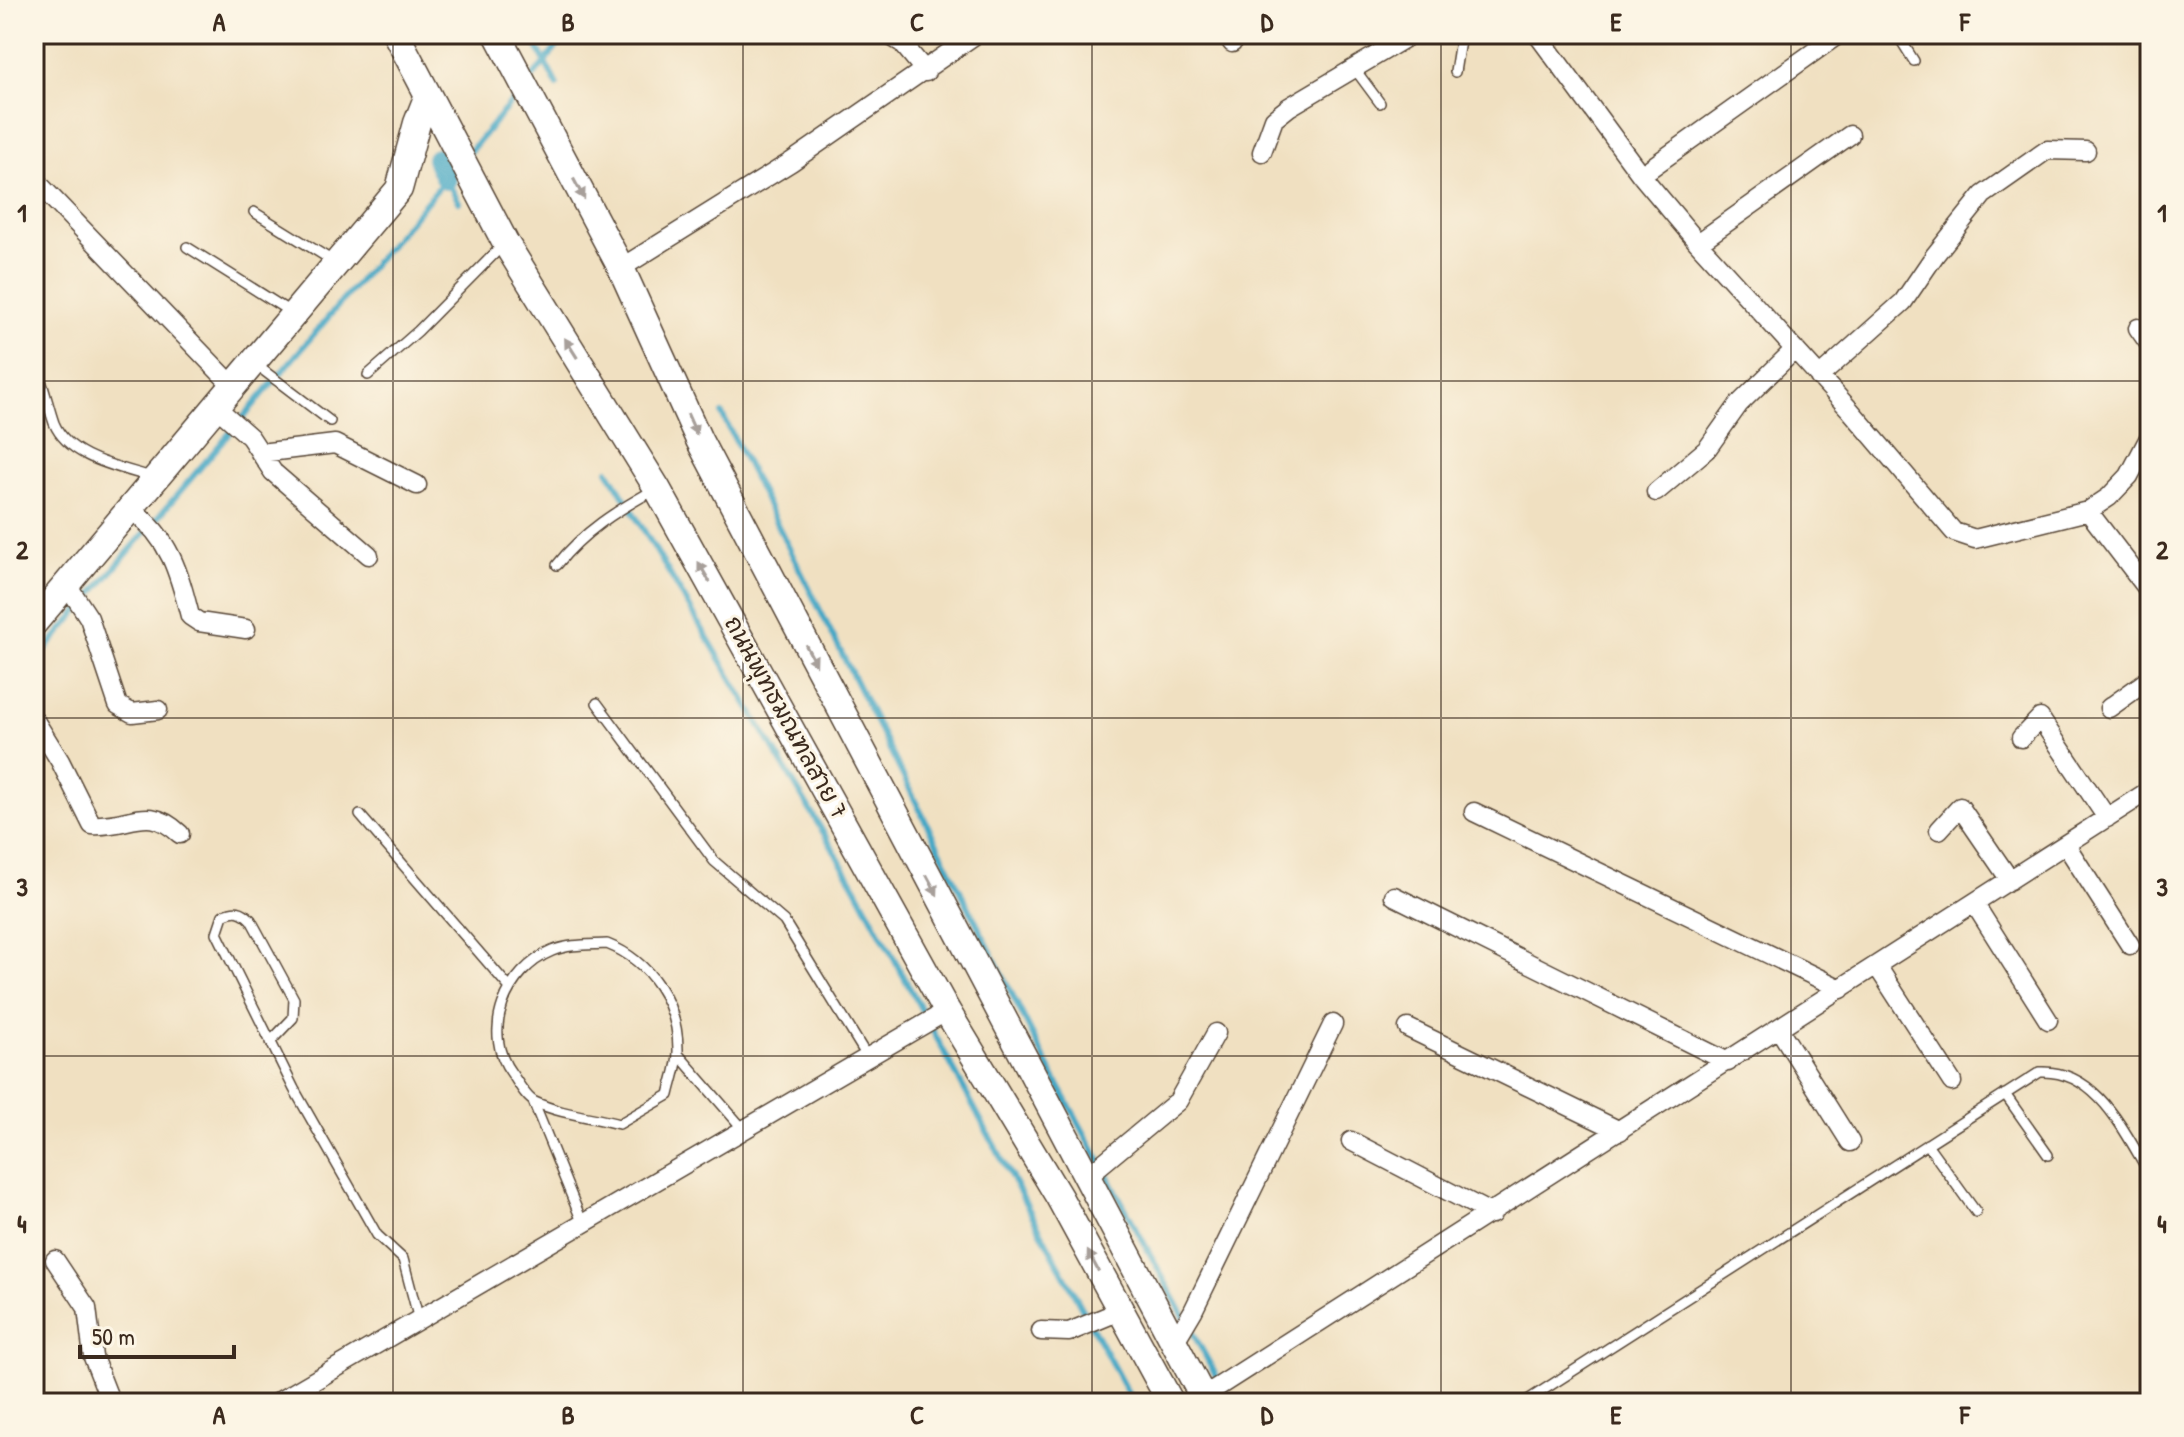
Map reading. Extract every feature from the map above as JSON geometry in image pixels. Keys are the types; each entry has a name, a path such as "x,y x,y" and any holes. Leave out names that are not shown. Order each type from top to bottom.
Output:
{"main road":[{"name":"ถนนพุทธมณฑลสาย 7","path":"396,34 505,242 657,488 943,1014 1059,1197 1110,1315 1171,1403"},
{"name":"ถนนพุทธมณฑลสาย 7","path":"497,34 621,268 699,440 1088,1176 1177,1338 1205,1398"},
{"path":"35,621 73,594 137,514 157,479 223,412 234,387 262,370 296,316 399,189 428,95"}],"street":[{"path":"887,34 902,43 926,72"},
{"path":"621,268 791,162 926,72 976,34"},
{"path":"1262,152 1274,119 1412,34"},
{"path":"1537,34 1641,175 1954,532 1975,539 2088,511 2109,497 2129,476 2150,436"},
{"path":"1641,175 1839,34"},
{"path":"1698,243 1850,135"},
{"path":"1819,377 1903,302 1935,255 1983,195 2047,150 2086,151"},
{"path":"34,179 234,387"},
{"path":"2138,328 2150,345"},
{"path":"1656,492 1707,449 1739,404 1793,351"},
{"path":"223,412 250,437 273,472 369,555"},
{"path":"260,453 335,444 417,485"},
{"path":"2088,511 2150,592"},
{"path":"137,514 162,538 173,556 190,616 199,622 246,629"},
{"path":"73,594 89,618 118,705 132,713 158,710"},
{"path":"2109,708 2148,680 2150,683"},
{"path":"2021,738 2040,718 2107,818"},
{"path":"34,719 60,761 92,825 153,817 165,820 180,834"},
{"path":"1205,1398 2150,790"},
{"path":"1939,830 1960,807 2010,880"},
{"path":"1474,812 1841,989"},
{"path":"2066,845 2130,945"},
{"path":"1394,896 1728,1062"},
{"path":"1974,903 2048,1020"},
{"path":"1877,966 1952,1082"},
{"path":"276,1403 943,1014"},
{"path":"1177,1338 1333,1024"},
{"path":"1408,1028 1620,1131"},
{"path":"1779,1029 1850,1142"},
{"path":"1088,1176 1178,1101 1216,1033"},
{"path":"1351,1141 1492,1214"},
{"path":"55,1260 87,1308 93,1357 111,1403"},
{"path":"1041,1331 1069,1332 1110,1315"}],"lane":[{"path":"1455,72 1461,34"},
{"path":"1897,34 1914,61"},
{"path":"1354,68 1380,103"},
{"path":"254,212 338,264"},
{"path":"368,375 418,331 505,242"},
{"path":"187,247 296,316"},
{"path":"34,364 55,425 67,442 79,452 157,479"},
{"path":"262,370 330,421"},
{"path":"557,565 576,541 615,512 657,488"},
{"path":"597,703 714,861 784,921 868,1058"},
{"path":"360,815 509,987"},
{"path":"270,1042 293,1018 294,999 251,920 245,912 233,910 223,915 217,933 270,1042 377,1235 403,1259 419,1320"},
{"path":"533,1101 619,1124 669,1095 678,1054 676,1030 652,974 630,953 607,944 572,945 551,951 526,967 509,987 499,1017 497,1038 507,1068 533,1101 583,1224"},
{"path":"678,1054 744,1130"},
{"path":"1523,1403 2040,1072 2079,1078 2113,1115 2150,1174"},
{"path":"2005,1094 2048,1155"},
{"path":"1927,1144 1976,1212"}],"waterway":[{"path":"529,82 567,34"},
{"path":"534,41 557,85"},
{"path":"467,155 519,93"},
{"path":"437,159 446,179"},
{"path":"34,663 457,166"},
{"path":"446,179 459,202"},
{"path":"722,414 1048,1066 1231,1403"},
{"path":"608,470 855,886 1133,1403"}]}
